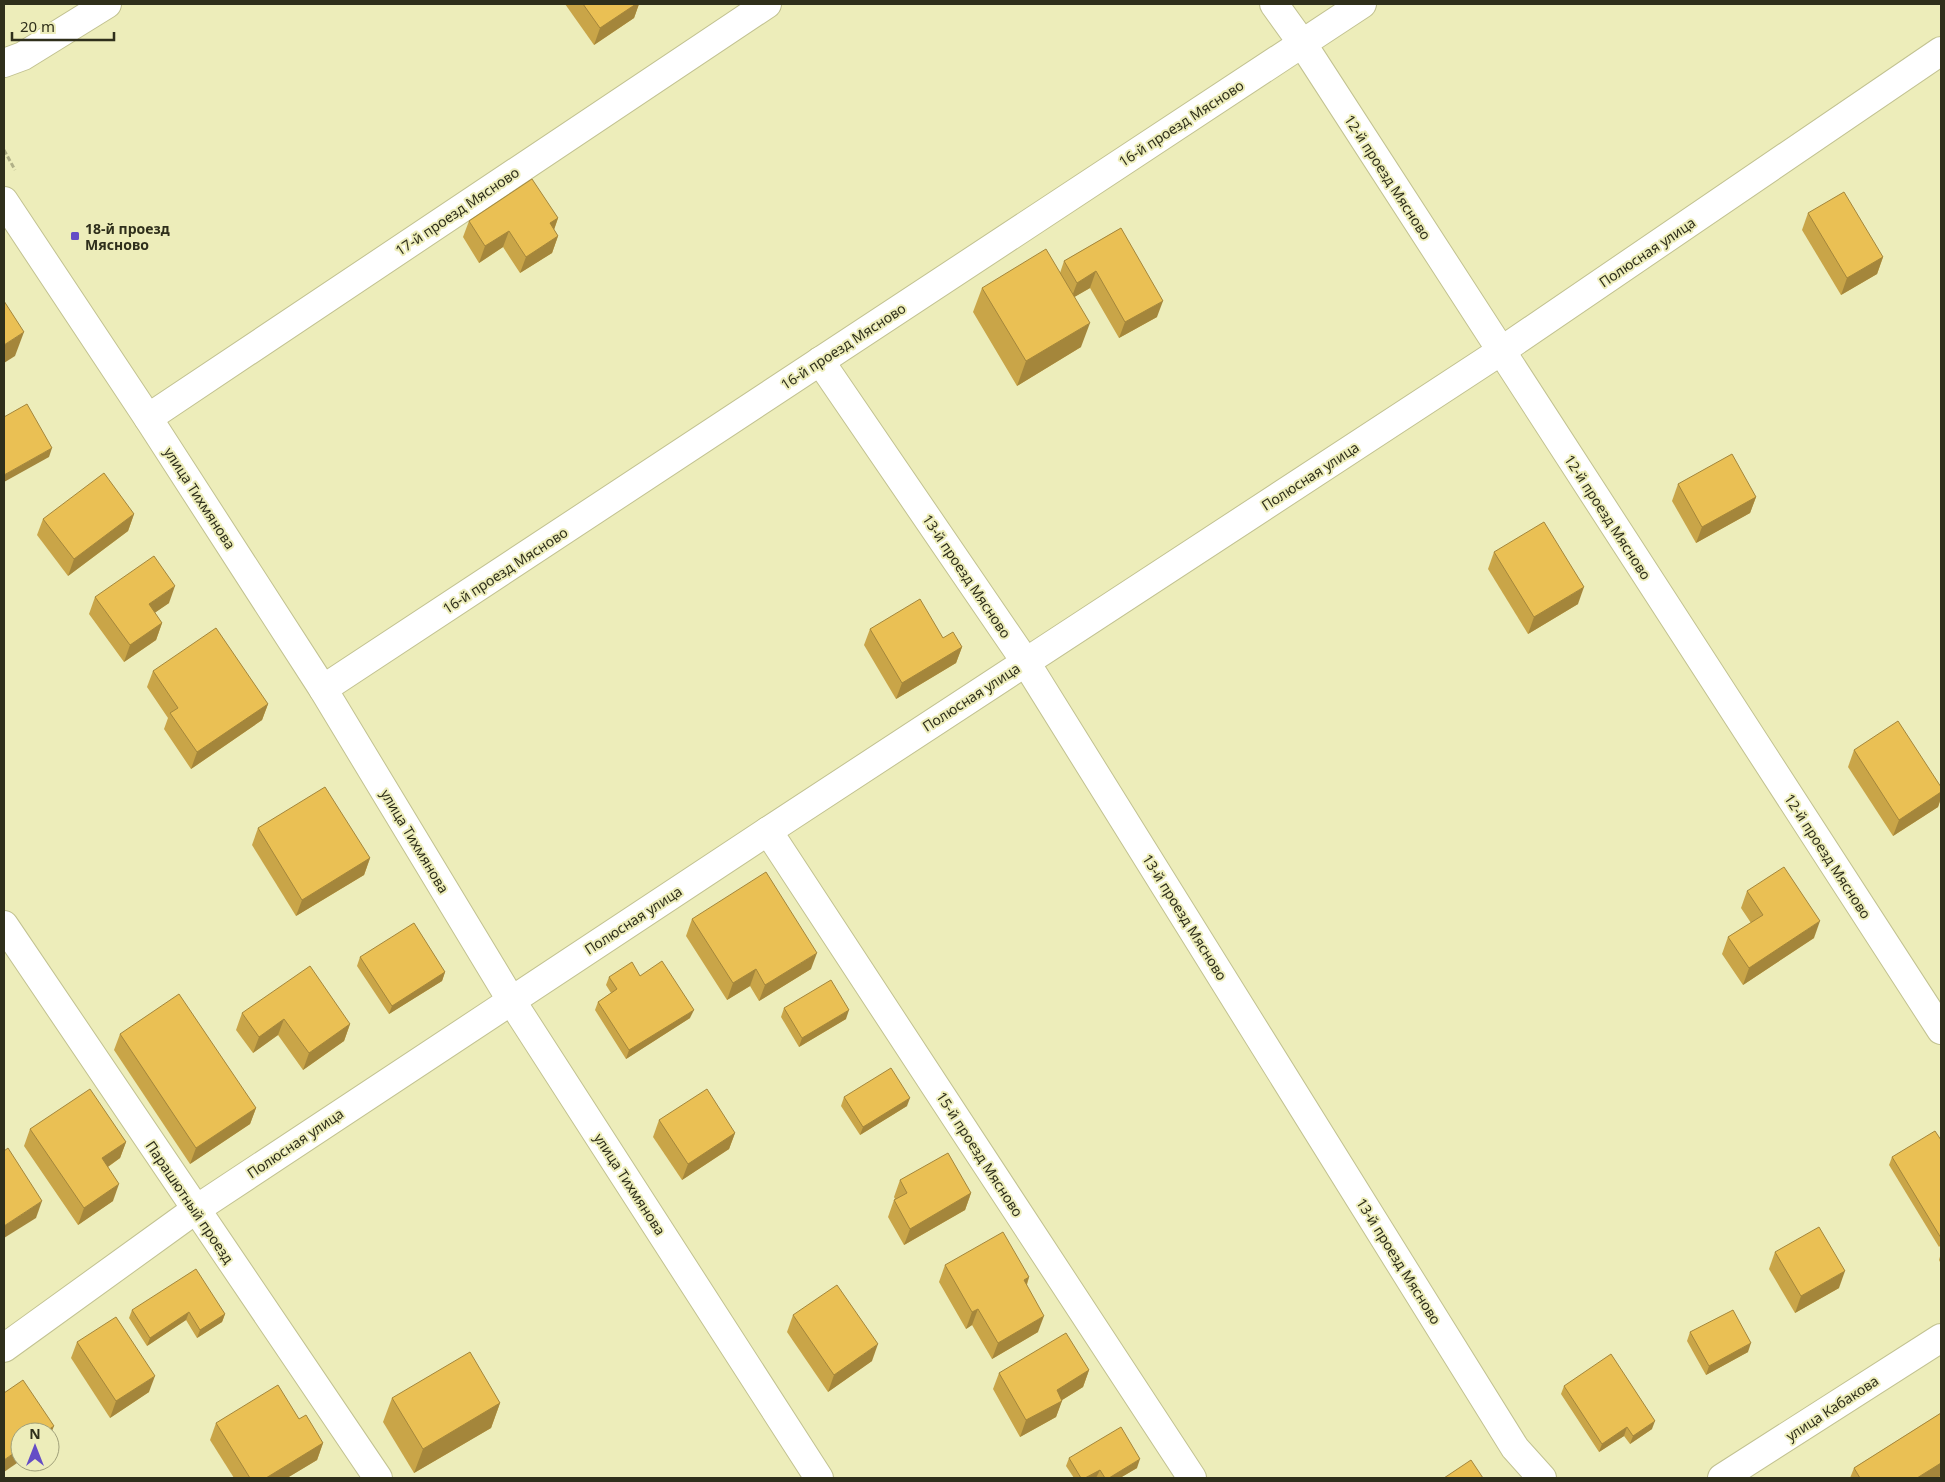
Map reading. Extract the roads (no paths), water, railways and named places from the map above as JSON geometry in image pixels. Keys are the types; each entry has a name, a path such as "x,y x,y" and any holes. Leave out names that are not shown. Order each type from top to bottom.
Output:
{"street":[{"path":"4,79 13,60 107,4"},
{"name":"17-й проезд Мясново","path":"148,418 766,4"},
{"name":"12-й проезд Мясново","path":"1274,4 1302,43 1500,352 1941,1030"},
{"name":"16-й проезд Мясново","path":"323,690 1362,4"},
{"name":"Полюсная улица","path":"4,1348 195,1210 1025,661 1500,352 1941,52"},
{"name":"улица Тихмянова","path":"4,204 148,418 323,690 511,1000 819,1478"},
{"name":"13-й проезд Мясново","path":"820,361 1025,661 1515,1448 1542,1478"},
{"name":"15-й проезд Мясново","path":"768,831 1192,1478"},
{"name":"Парашютный проезд","path":"4,925 378,1478"},
{"name":"улица Кабакова","path":"1722,1478 1941,1338"}],"place":[{"name":"18-й проезд Мясново","path":"75,236"}]}
